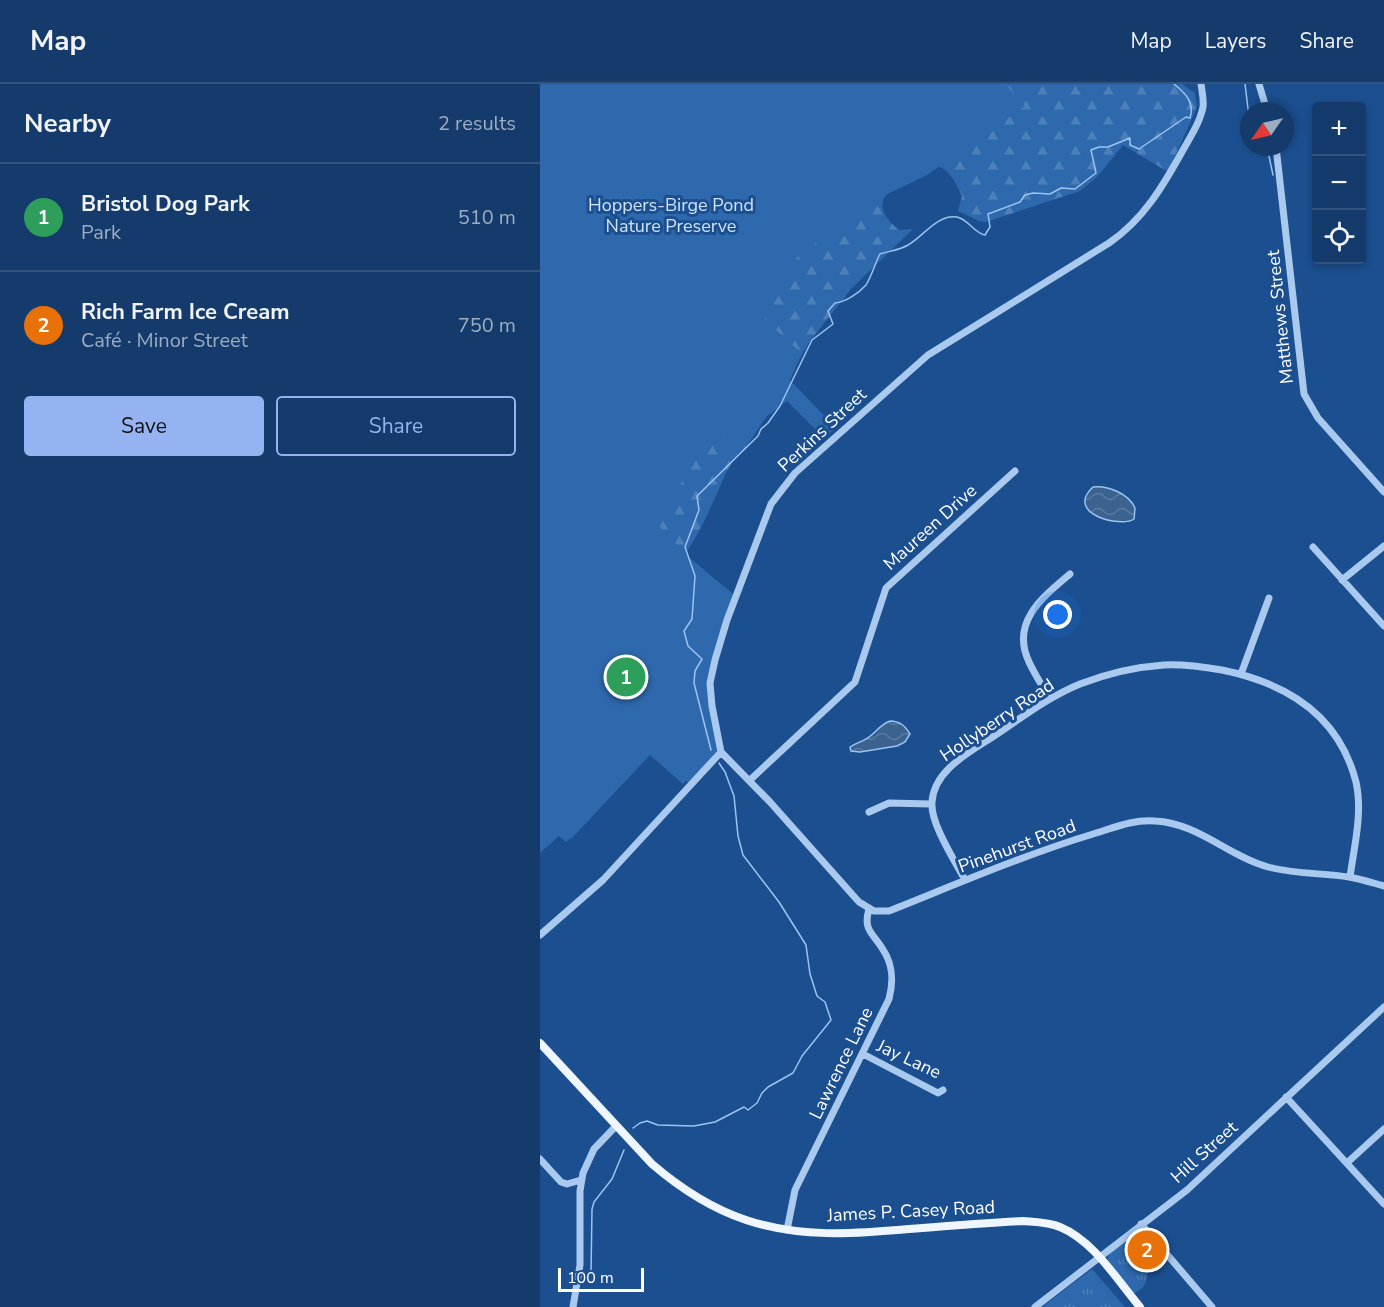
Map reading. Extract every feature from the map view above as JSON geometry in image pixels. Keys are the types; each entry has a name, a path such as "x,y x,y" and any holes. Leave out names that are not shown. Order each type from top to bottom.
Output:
{"main road":[{"name":"James P. Casey Road","path":"540,1042 652,1164 697,1198 743,1219 787,1230 843,1235 987,1223 1039,1222 1059,1226 1078,1237 1140,1307"}],"street":[{"name":"Perkins Street","path":"721,752 713,714 710,683 728,620 771,504 795,473 928,355 1108,243 1134,223 1165,183 1199,120 1203,96 1201,84"},
{"path":"1259,84 1264,102"},
{"name":"Matthews Street","path":"1277,156 1304,394 1318,418 1384,492"},
{"name":"Maureen Drive","path":"750,780 855,682 886,588 1015,471"},
{"path":"1342,580 1384,546"},
{"path":"1313,548 1384,626"},
{"path":"1050,699 1028,660 1023,632 1032,610 1070,574"},
{"path":"1241,674 1269,598"},
{"name":"Hollyberry Road","path":"931,804 934,789 943,775 957,761 1050,699 1078,685 1132,669 1166,665 1206,667 1241,674 1286,691 1318,714 1337,738 1350,763 1356,785 1358,807 1350,877"},
{"path":"540,935 603,880 721,752 750,780 859,902 869,909"},
{"path":"869,812 889,803 931,804 940,833 965,880"},
{"name":"Pinehurst Road","path":"869,909 889,911 1057,844 1124,825 1153,820 1195,830 1245,859 1267,867 1350,877 1384,886"},
{"name":"Lawrence Lane","path":"787,1230 795,1190 889,999 893,980 888,957 868,930 866,920 869,909"},
{"name":"Hill Street","path":"1035,1307 1187,1190 1384,1007"},
{"name":"Jay Lane","path":"862,1054 938,1093 943,1090"},
{"path":"1286,1097 1384,1203"},
{"path":"573,1307 581,1250 581,1180 591,1154 616,1126"},
{"path":"1348,1162 1384,1129"},
{"path":"540,1159 561,1182 567,1185 581,1180"},
{"path":"1141,1224 1212,1307"}],"green space":[{"name":"Hoppers-Birge Pond Nature Preserve","path":"540,84 1182,84 1195,93 1197,107 1168,172 1123,145 1097,177 1080,191 986,222 958,211 962,196 950,175 938,166 901,183 884,198 882,207 887,217 899,230 913,229 851,289 810,341 788,384 744,450 729,468 703,523 684,555 732,593 703,680 711,736"},
{"name":"Hoppers-Birge Pond Nature Preserve","path":"540,84 1005,84 1025,106 927,175 869,203 797,257 765,320 799,351 784,374 836,428 824,438 787,401 731,444 710,428 659,526 690,558 736,597 710,683 721,752 690,784 686,781 683,784 650,755 571,839 566,842 559,836 540,853"},
{"path":"1124,1243 1138,1251 1146,1266 1146,1282 1134,1293 1108,1263 1110,1254"},
{"path":"1092,1269 1125,1307 1042,1307"}],"water":[{"path":"1093,487 1111,489 1123,495 1135,508 1134,519 1118,522 1090,511 1085,505 1086,496"},
{"path":"890,721 899,723 908,731 910,734 905,742 897,746 860,752 851,751 850,747"}],"waterway":[{"path":"711,750 694,683 695,671 702,659 688,646 684,631 692,619 695,576 685,547 699,510 697,496 758,436 761,429 768,423 780,406 812,340 833,324 828,311 835,303 851,297 865,286 880,254 905,247 937,222 950,217 961,218 985,235 990,227 988,214 1020,202 1025,195 1050,194 1061,188 1075,189 1096,173 1091,150 1108,147 1130,138 1130,145 1139,149 1186,117 1190,118 1190,103 1185,94 1174,84"},
{"path":"1245,84 1247,102"},
{"path":"1269,156 1273,175"},
{"path":"633,1128 647,1121 658,1125 694,1126 715,1122 744,1107 748,1110 757,1103 768,1087 793,1073 802,1056 831,1020 825,1002 817,996 810,974 806,945 779,902 743,855 738,836 734,796 719,763"},
{"path":"591,1273 592,1209 594,1202 612,1179 624,1150"}],"place":[{"name":"Bristol Dog Park","path":"626,677"},
{"name":"Rich Farm Ice Cream","path":"1147,1250"}]}
